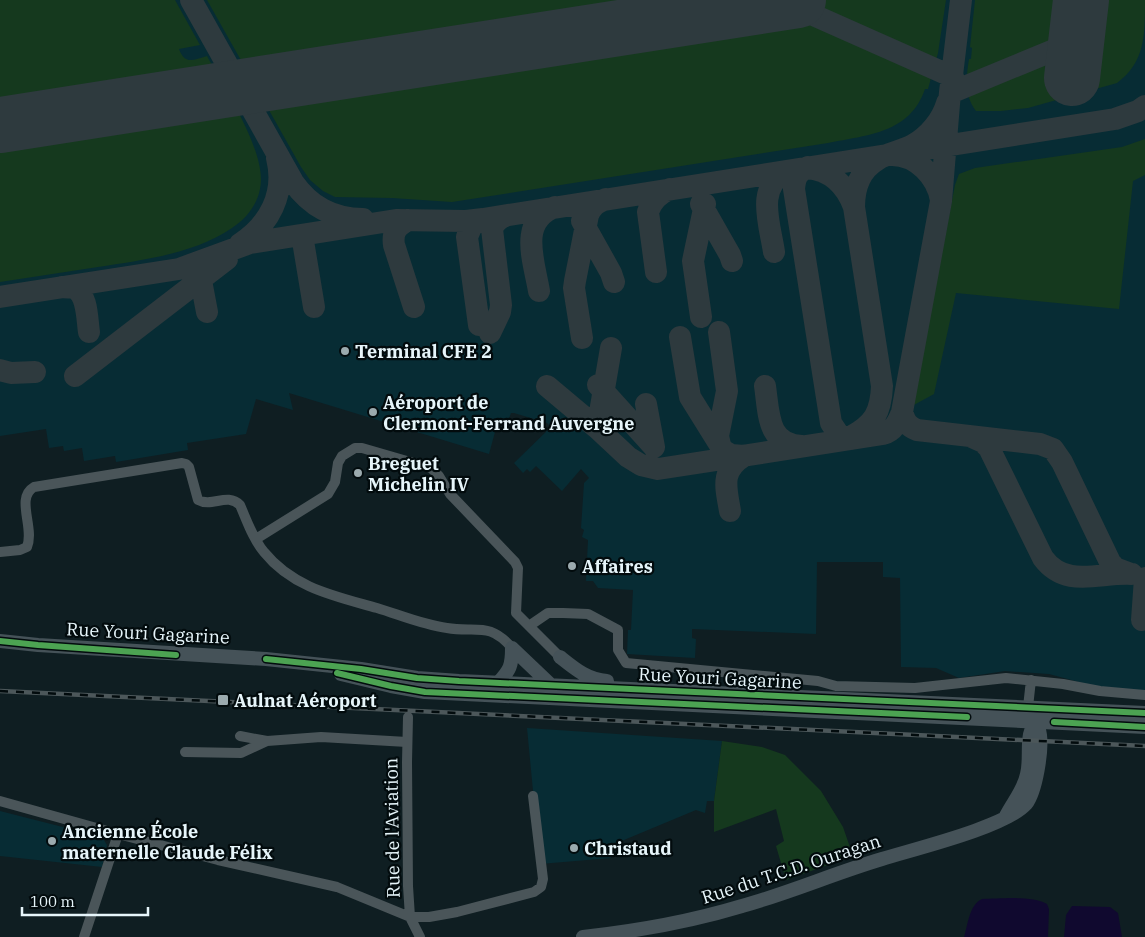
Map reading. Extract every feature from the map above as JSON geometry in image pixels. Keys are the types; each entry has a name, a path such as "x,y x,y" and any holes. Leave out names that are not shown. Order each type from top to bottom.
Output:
{"main road":[{"name":"Rue Youri Gagarine","path":"0,641 266,659 361,669 417,678 555,687 1028,706 1145,713"},
{"path":"0,645 38,645"},
{"path":"498,683 510,670 512,648"},
{"path":"512,648 555,687 572,698"},
{"path":"450,692 519,694 551,691 565,678 565,669 560,657"},
{"path":"560,657 580,673 599,681 738,688 775,695"},
{"name":"Rue Youri Gagarine","path":"294,663 410,690 1145,727"},
{"path":"967,717 986,712 1019,714 1028,706"},
{"name":"Rue du T.C.D. Ouragan","path":"582,937 655,928 744,906 866,864 985,827 1016,813 1026,804 1037,775 1036,721 1028,706"},
{"path":"1036,721 1050,708"},
{"path":"967,717 985,724 1019,726 1035,735 1054,722"}],"street":[{"path":"256,539 328,494 335,482 338,463 342,456 355,448 371,450 430,467 439,476 450,494 515,562 518,568 516,613 560,657"},
{"path":"0,552 20,550 27,547 30,537 25,501 31,489 182,463 189,467 198,500 205,502 227,498 237,501 263,552 282,571 296,581 316,589 447,628 489,630 502,637 512,648"},
{"path":"529,626 545,614 552,612 588,614 618,630 618,650 626,664 818,681 836,686 915,688 1006,678 1145,695"},
{"path":"1028,706 1031,680"},
{"name":"Rue de l'Aviation","path":"408,717 406,861 410,917 420,937"},
{"path":"240,736 266,741 321,737 408,742"},
{"path":"185,752 241,753 266,741"},
{"path":"0,801 218,860 338,887 410,917 429,917 458,912 534,892 541,887 543,879 533,796"},
{"path":"84,937 118,834"}],"shaded area":[{"name":"Aéroport de Clermont-Ferrand Auvergne","path":"0,0 1145,0 1145,692 1101,688 1049,674 1005,671 959,678 936,668 901,667 900,578 883,577 883,562 817,562 816,634 692,629 692,638 696,639 695,658 627,654 628,630 631,630 633,590 598,588 593,581 586,581 588,540 582,537 584,530 581,528 584,483 589,478 581,469 562,491 536,466 530,472 527,469 523,473 514,463 551,427 547,423 514,413 511,413 507,424 498,421 489,454 289,393 293,410 256,399 246,434 187,443 188,450 116,462 115,456 84,461 82,448 64,451 63,446 49,448 46,429 0,436"},
{"path":"527,728 722,741 714,801 707,801 705,813 696,810 612,845 611,858 540,864"},
{"name":"Ancienne École maternelle Claude Félix","path":"0,811 102,837 107,845 102,867 0,856"},
{"path":"1025,898 1047,904 1049,909 1048,937 964,937 972,910 982,899"},
{"path":"1072,906 1110,907 1118,913 1122,937 1064,937 1066,915"}],"green space":[{"path":"0,0 175,0 200,45 179,49 181,54 190,60 207,56 243,121 257,158 261,174 260,189 254,206 246,216 217,237 167,255 0,282"},
{"path":"207,0 946,0 938,53 928,89 925,89 918,104 909,115 886,130 828,143 452,202 335,197 323,191 310,180 301,167"},
{"path":"975,0 1145,0 1145,25 1142,47 1133,66 1117,83 1028,108 976,111 969,99 967,80 969,59 971,59 972,48 970,47"},
{"path":"1145,139 1145,175 1133,181 1119,309 956,293 934,394 912,406 955,185 959,174 975,168 1122,147"},
{"path":"722,741 762,747 785,755 821,791 843,827 853,856 786,880 776,846 784,841 776,809 714,832 714,801"}],"taxiway":[{"path":"191,0 293,182 307,198 323,210 341,217 363,219"},
{"path":"961,0 950,92 941,201 902,412 907,423 917,430 1040,444 1053,449 1062,462 1110,562 1115,568 1131,574"},
{"path":"784,2 953,77"},
{"path":"950,93 1076,41"},
{"path":"807,168 816,169 830,175 847,192 854,207 855,193 859,180 866,169 881,158 909,147 924,137 938,121 947,103"},
{"path":"0,297 179,269 250,243 396,220 466,221 483,219 1115,119 1138,111 1145,106"},
{"path":"892,155 910,159 924,169 935,183 941,200"},
{"path":"240,244 259,228 273,207 279,184 277,158"},
{"path":"808,167 797,176 794,189 831,423 839,435 851,439"},
{"path":"774,252 768,218 768,196 771,186 777,178 787,171"},
{"path":"656,272 648,212 656,198 670,189"},
{"path":"582,338 574,288 575,281 588,215 595,205 606,199"},
{"path":"701,204 732,261"},
{"path":"701,317 693,261 705,204"},
{"path":"539,291 532,255 532,232 536,222 543,213 555,207"},
{"path":"850,437 865,428 875,417 880,403 882,386 854,207"},
{"path":"490,333 500,312 501,305 492,229 498,220 508,215"},
{"path":"479,325 467,237 472,225 485,219"},
{"path":"408,220 396,230 394,245 414,307"},
{"path":"582,221 611,273 614,282"},
{"path":"302,235 314,307"},
{"path":"75,376 227,259"},
{"path":"202,267 200,275 207,312"},
{"path":"62,287 74,288 79,291 86,308 89,332"},
{"path":"719,332 727,391 718,436 720,445"},
{"path":"680,337 690,397 723,450 731,455 744,456"},
{"path":"608,437 600,429 599,418 611,348"},
{"path":"0,370 11,373 35,372"},
{"path":"598,385 654,447"},
{"path":"547,386 628,457 641,465 658,469 883,434 893,428 902,412"},
{"path":"765,386 769,417 776,434 782,440 802,446"},
{"path":"646,404 654,447"},
{"path":"972,437 983,442 989,448 1043,558 1052,568 1062,573 1084,577 1132,574"},
{"path":"730,511 726,480 731,468 744,456"},
{"path":"1142,620 1145,578"}],"runway":[{"path":"0,125 798,0"},
{"path":"1072,78 1081,0"}],"railway":[{"path":"0,691 1145,746"}],"cycle path":[{"path":"0,641 176,655"},
{"path":"266,659 361,669 417,678 459,681 1145,713"},
{"path":"337,673 425,692 967,717"},
{"path":"1054,722 1145,727"}],"place":[{"name":"Terminal CFE 2","path":"345,351"},
{"name":"Aéroport de Clermont-Ferrand Auvergne","path":"373,412"},
{"name":"Breguet Michelin IV","path":"358,473"},
{"name":"Affaires","path":"572,566"},
{"name":"Aulnat Aéroport","path":"223,700"},
{"name":"Ancienne École maternelle Claude Félix","path":"52,841"},
{"name":"Christaud","path":"574,848"}]}
